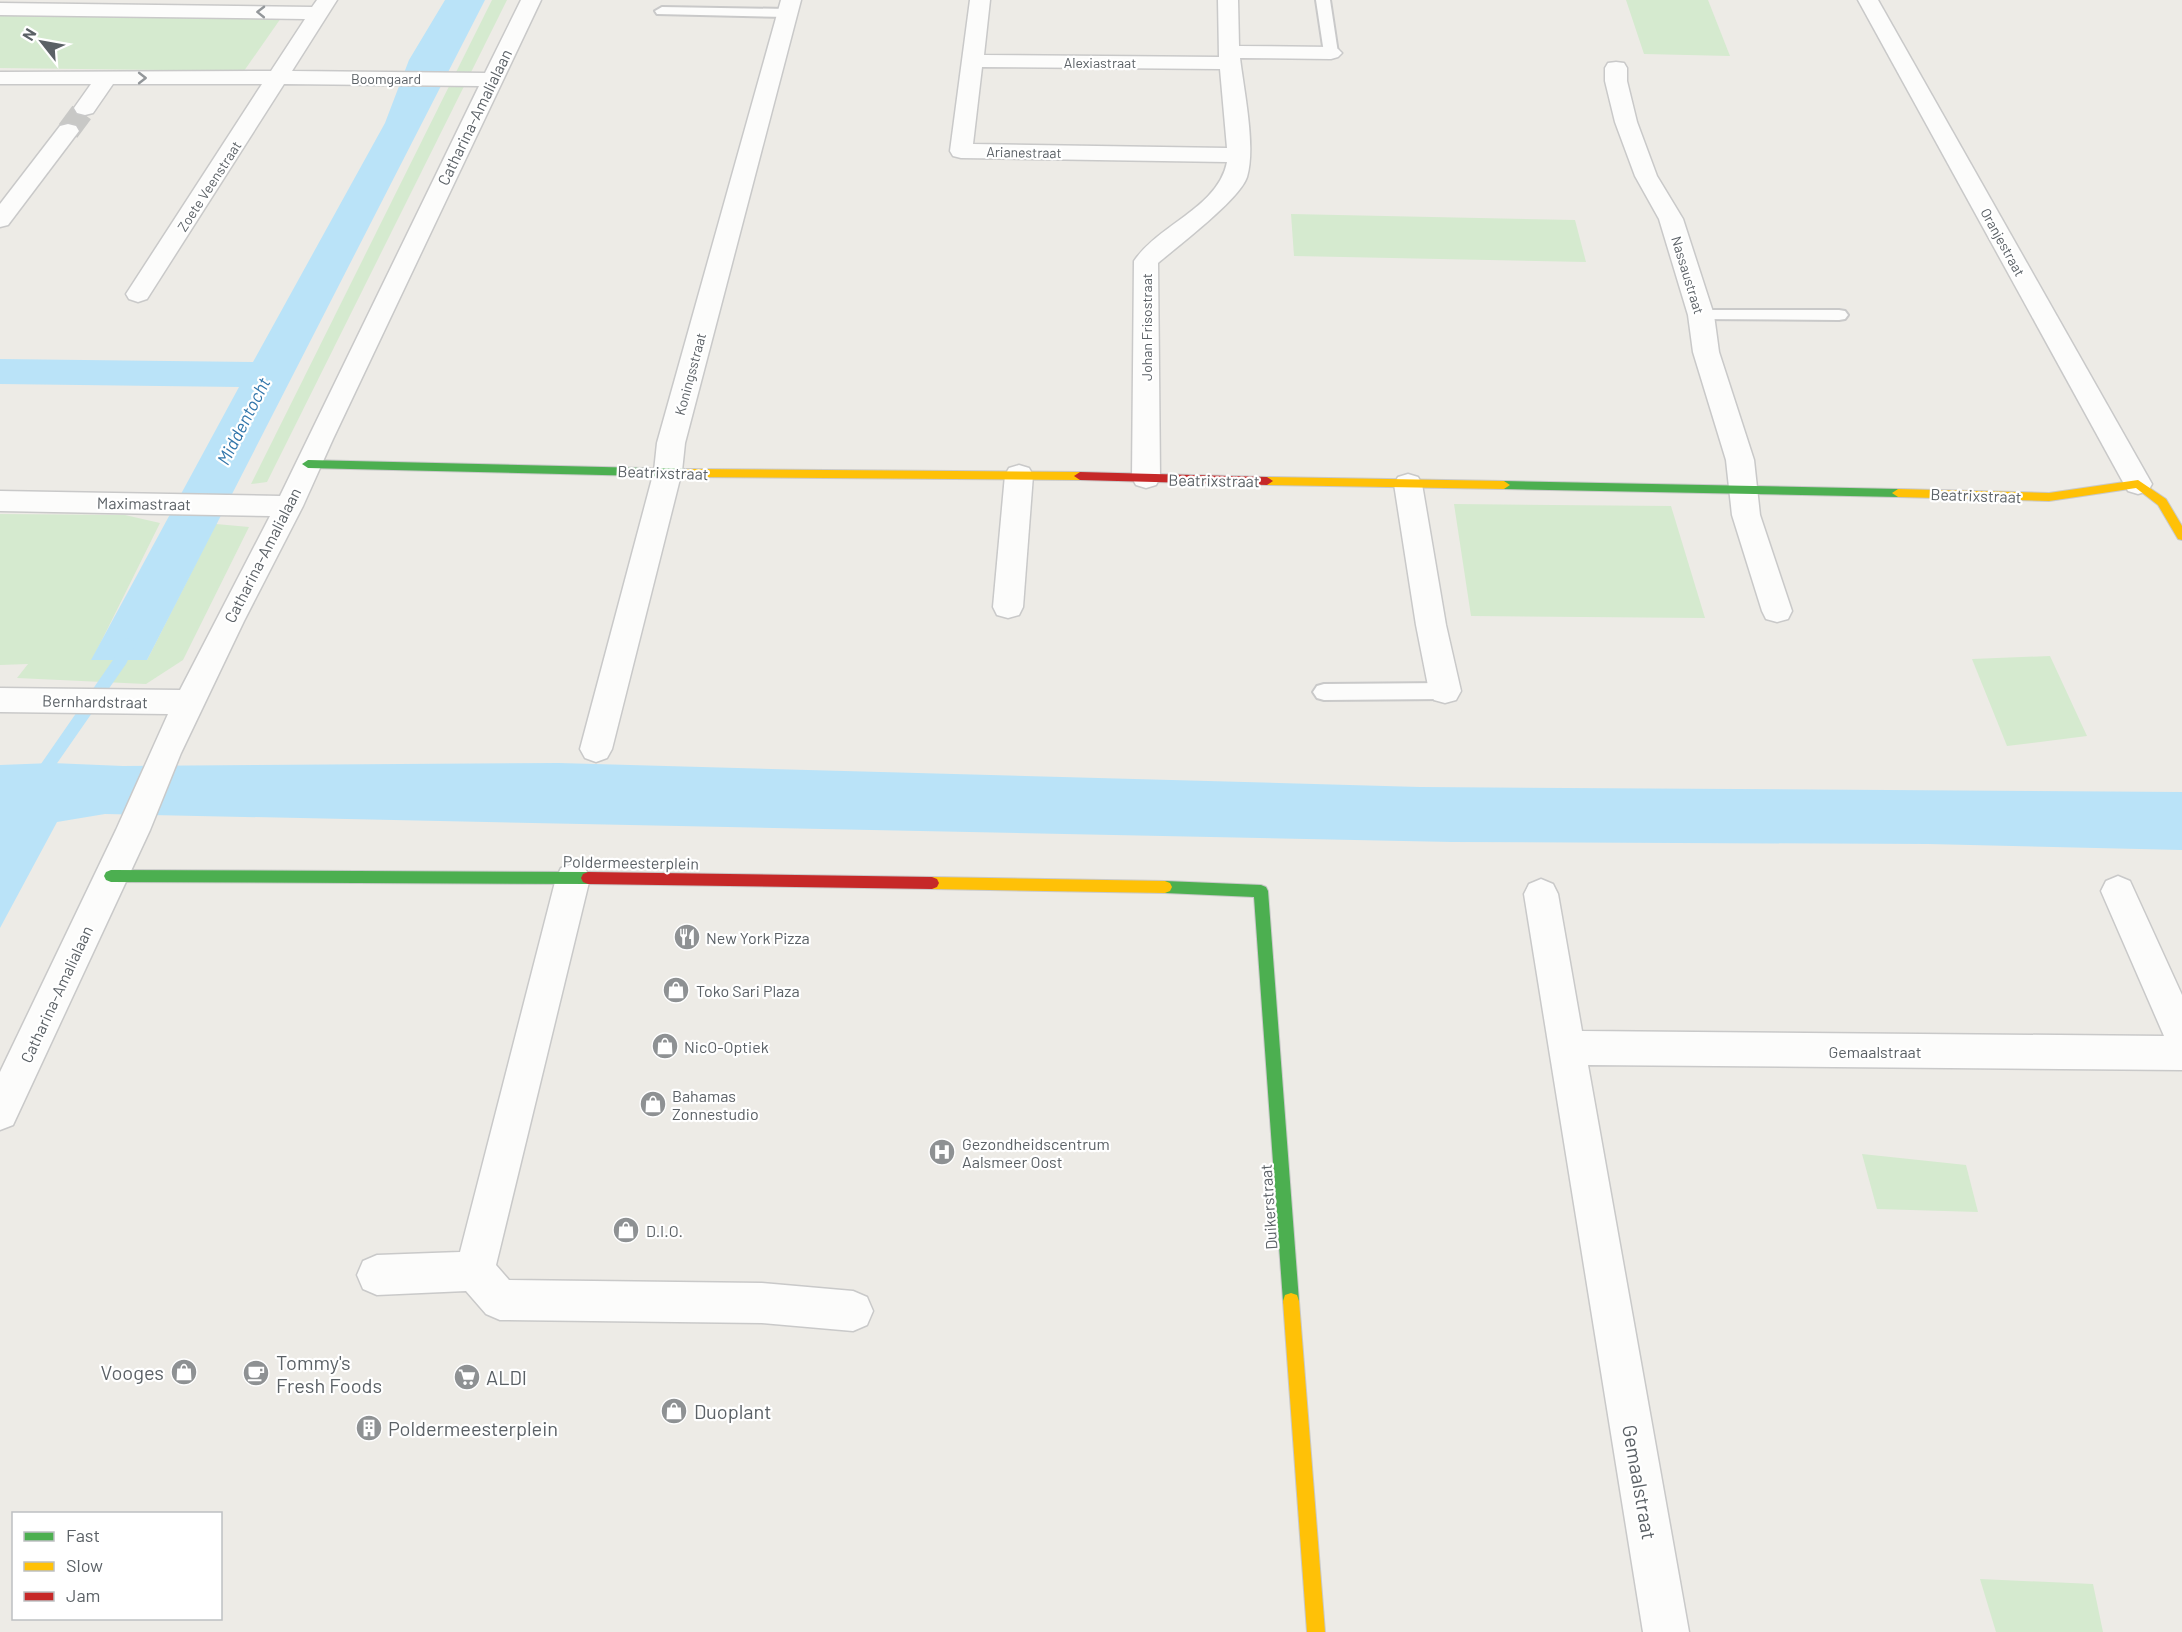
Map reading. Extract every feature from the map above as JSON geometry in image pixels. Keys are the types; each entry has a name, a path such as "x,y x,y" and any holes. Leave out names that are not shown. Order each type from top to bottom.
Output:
{"street":[{"name":"Catharina-Amalialaan","path":"0,1112 133,830 165,753 229,621 289,506 531,0"},
{"name":"Arianestraat","path":"980,0 961,151 1239,155"},
{"name":"Johan Frisostraat","path":"1146,478 1146,261 1218,199 1235,179 1239,155 1229,57 1228,0"},
{"name":"Oranjestraat","path":"1868,0 2138,484"},
{"path":"7,6 323,6"},
{"path":"279,78 323,6"},
{"name":"Koningsstraat","path":"596,749 668,471 674,432 789,7"},
{"path":"1229,57 1331,53"},
{"name":"Alexiastraat","path":"971,61 1229,57"},
{"name":"Nassaustraat","path":"1616,68 1616,81 1630,132 1646,176 1671,219 1684,267 1701,315 1706,352 1740,460 1744,488"},
{"name":"Boomgaard","path":"0,78 390,77 492,80"},
{"path":"85,108 107,78"},
{"name":"Zoete Veenstraat","path":"138,294 279,78"},
{"path":"0,220 68,131"},
{"name":"Beatrixstraat","path":"308,464 668,471 717,474 1019,475 1408,484 1744,488 2049,497 2138,484"},
{"path":"1008,607 1019,475"},
{"path":"1408,484 1431,625 1445,691"},
{"path":"2138,484 2162,502 2182,536"},
{"path":"1744,488 1746,515 1777,611"},
{"name":"Maximastraat","path":"0,501 289,506"},
{"name":"Bernhardstraat","path":"0,700 191,702"},
{"name":"Poldermeesterplein","path":"111,876 240,874 1150,886"},
{"path":"475,1271 573,878"},
{"name":"Duikerstraat","path":"1150,886 1261,891 1316,1632"},
{"path":"2118,891 2182,1035"},
{"name":"Gemaalstraat","path":"1541,894 1665,1632"},
{"name":"Gemaalstraat","path":"1568,1048 2182,1053"},
{"path":"377,1275 475,1271"},
{"path":"475,1271 500,1300 762,1303 854,1311"}],"lane":[{"path":"1323,0 1331,53"},
{"path":"662,10 789,7"},
{"path":"1701,315 1839,315"},
{"path":"1324,692 1445,691"}],"green space":[{"path":"492,0 507,0 267,482 251,484"},
{"path":"1626,0 1708,0 1730,56 1644,54"},
{"path":"0,15 281,18 244,71 0,68"},
{"path":"1291,214 1575,220 1586,262 1294,256"},
{"path":"1454,504 1671,506 1705,618 1471,616"},
{"path":"0,514 125,515 160,523 92,660 147,660 216,524 249,527 183,660 146,684 17,678 28,664 0,665"},
{"path":"2050,656 2087,736 2007,746 1972,659"},
{"path":"1862,1154 1966,1165 1978,1212 1877,1209"},
{"path":"1980,1579 2093,1584 2103,1632 1996,1632"}],"water":[{"path":"445,0 485,0 147,660 91,660 239,387 0,384 0,359 253,362 385,123 409,60"},
{"path":"52,763 123,766 559,763 1420,787 2182,792 2182,850 1928,844 1452,842 105,814 57,822 0,928 0,765"}],"waterway":[{"name":"Middentocht","path":"39,778 121,660 129,643"}],"tunnel":[{"path":"68,131 85,108"}],"traffic: fast":[{"path":"308,464 686,473"},
{"path":"1504,485 1898,493"},
{"path":"111,876 588,878"},
{"path":"1165,887 1261,891 1291,1301"}],"traffic: slow":[{"path":"686,473 1080,476"},
{"path":"1267,481 1504,485"},
{"path":"1898,493 2049,497 2138,484 2162,502 2182,536"},
{"path":"932,883 1165,887"},
{"path":"1291,1301 1316,1632"}],"traffic: jam":[{"path":"1080,476 1267,481"},
{"path":"588,878 932,883"}],"place":[{"name":"New York Pizza","path":"687,937"},
{"name":"Toko Sari Plaza","path":"676,990"},
{"name":"NicO-Optiek","path":"665,1046"},
{"name":"Bahamas Zonnestudio","path":"653,1104"},
{"name":"Gezondheidscentrum Aalsmeer Oost","path":"942,1152"},
{"name":"D.I.O.","path":"626,1230"},
{"name":"Vooges","path":"184,1372"},
{"name":"Tommy's Fresh Foods","path":"256,1373"},
{"name":"ALDI","path":"467,1377"},
{"name":"Duoplant","path":"674,1411"},
{"name":"Poldermeesterplein","path":"369,1428"}]}
